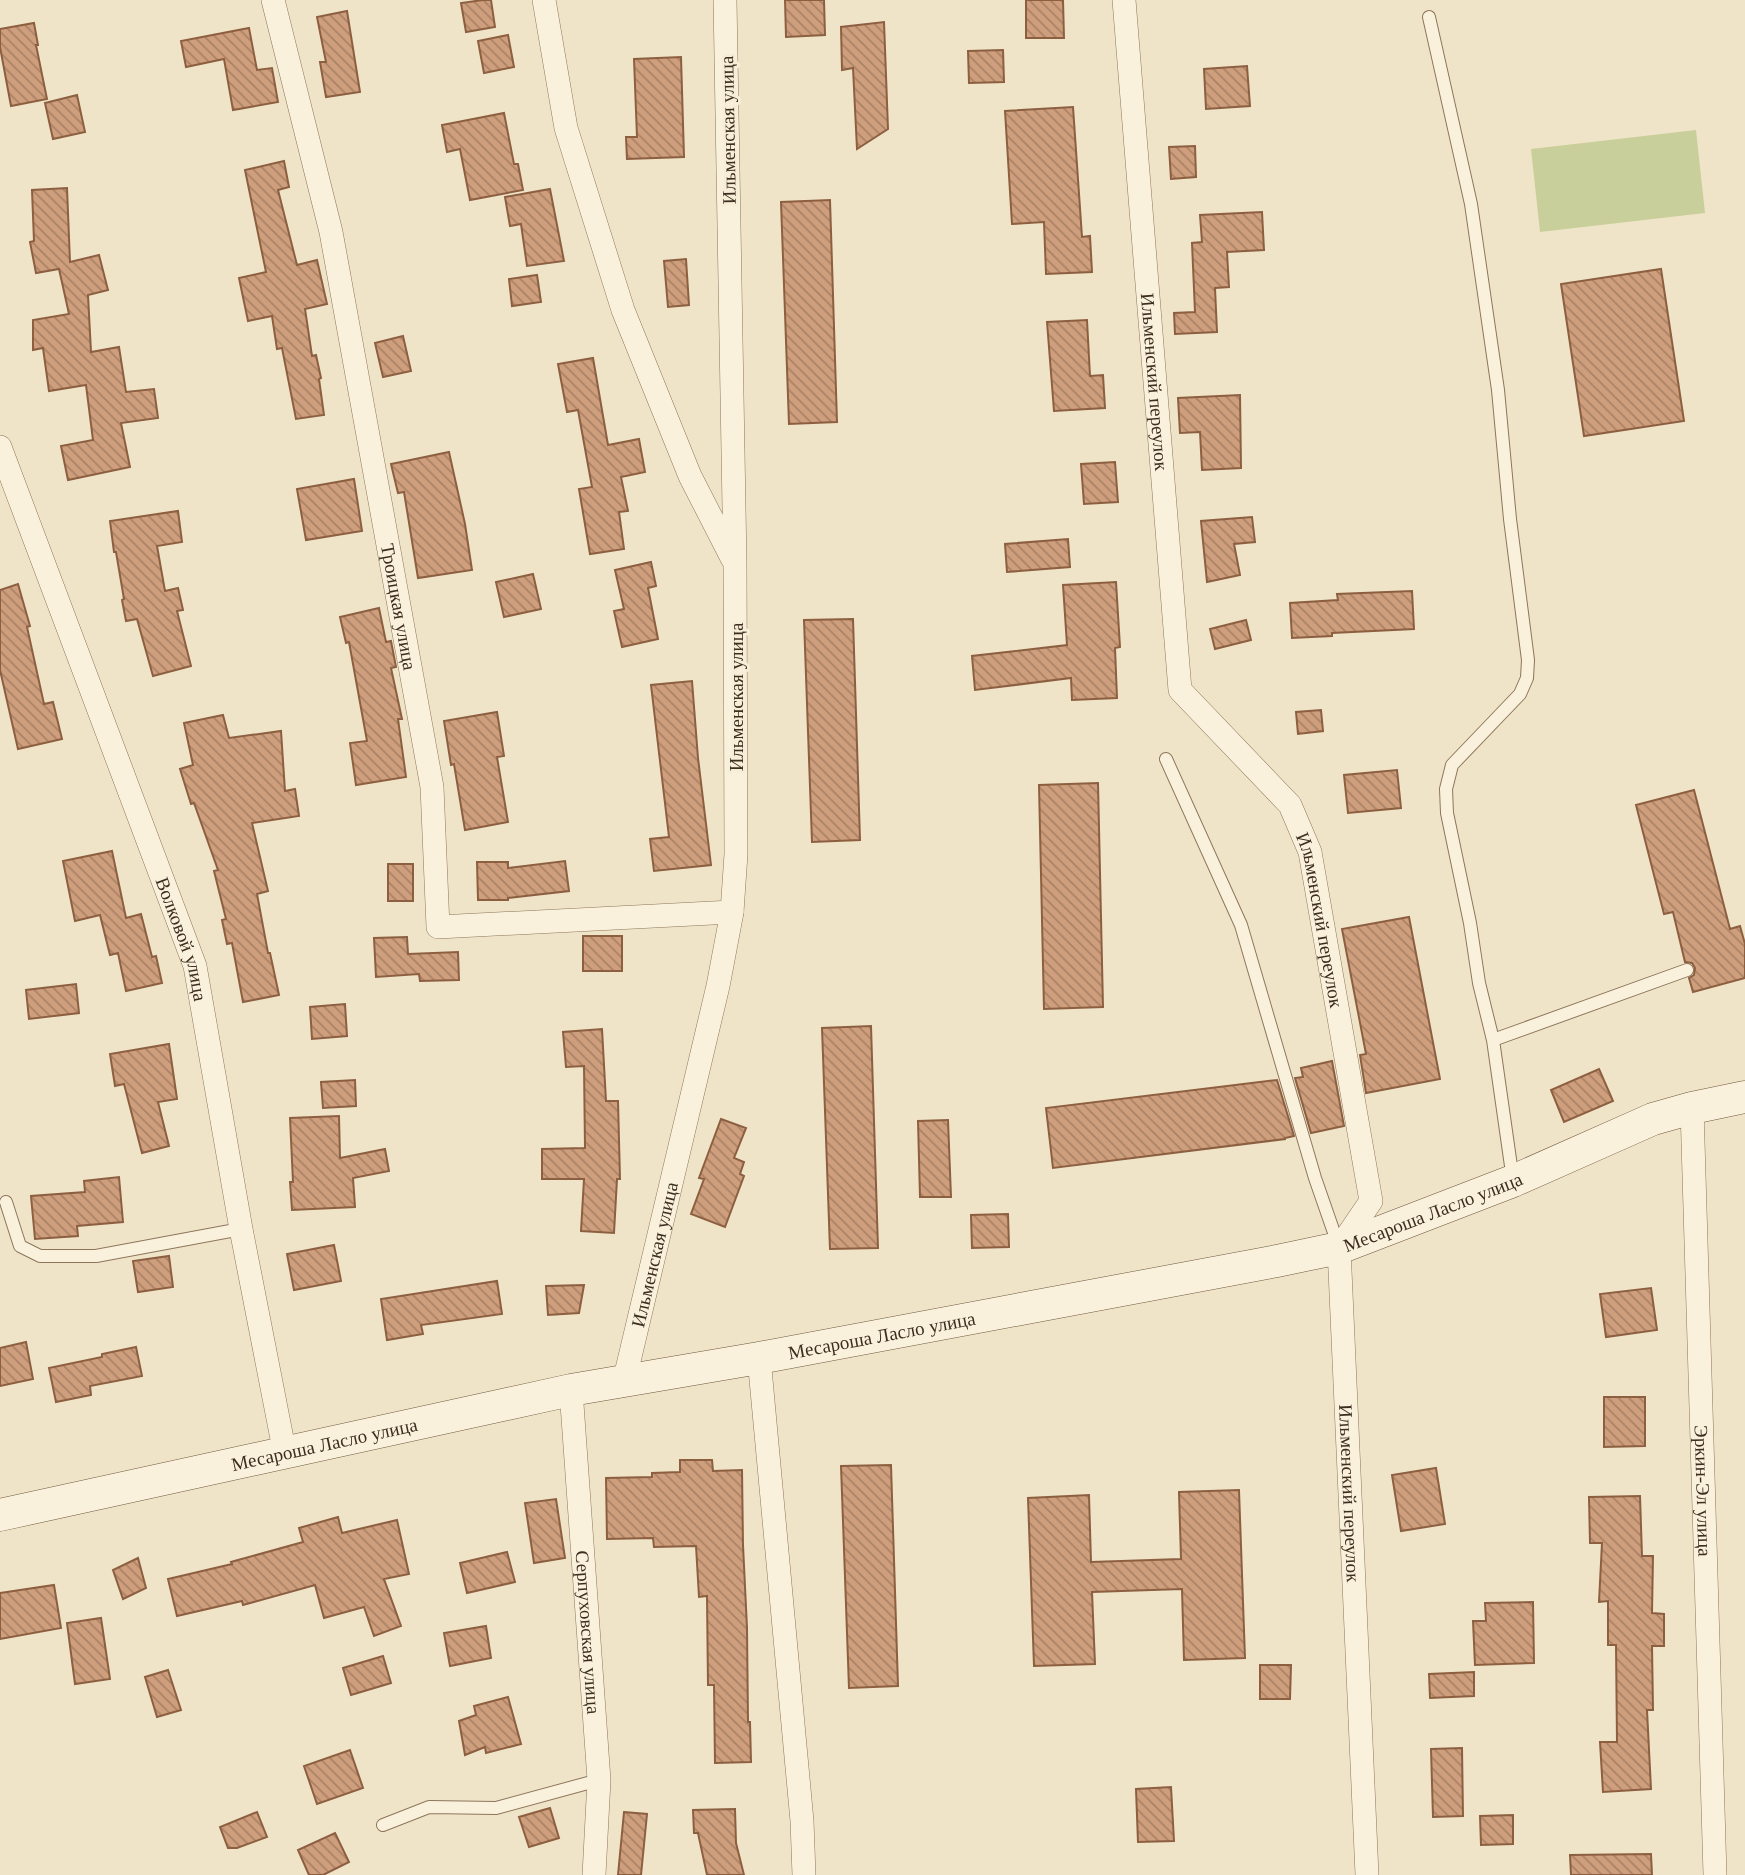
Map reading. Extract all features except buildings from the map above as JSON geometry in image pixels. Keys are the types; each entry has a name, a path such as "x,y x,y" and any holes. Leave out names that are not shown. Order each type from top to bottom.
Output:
{"street":[{"name":"Троицкая улица","path":"273,0 331,232 432,787 438,927 732,912"},
{"path":"544,0 566,128 623,310 690,476 735,564"},
{"name":"Ильменская улица","path":"624,1382 718,986 732,912 736,855 735,564 725,0"},
{"name":"Ильменский переулок","path":"1124,0 1180,690 1290,805 1310,852 1371,1201 1339,1248 1367,1875"},
{"name":"Волковой улица","path":"0,447 195,966 241,1229 285,1454"},
{"name":"Месароша Ласло улица","path":"0,1515 571,1390 759,1358 1339,1248 1513,1181 1653,1119 1745,1097"},
{"name":"Эркин-Эл улица","path":"1692,1108 1716,1875"},
{"path":"759,1358 802,1821 803,1875"},
{"name":"Серпуховская улица","path":"571,1390 599,1780 594,1875"}],"lane":[{"path":"1429,17 1471,204 1498,390 1510,519 1528,660 1527,678 1520,694 1452,765 1446,789 1447,813 1470,923 1479,983 1493,1040 1513,1181"},
{"path":"1166,759 1241,925 1315,1178 1339,1248"},
{"path":"1493,1040 1687,970"},
{"path":"6,1202 20,1246 40,1256 96,1256 241,1229"},
{"path":"383,1825 429,1807 496,1808 599,1780"}],"green space":[{"path":"1696,130 1705,213 1540,232 1531,149"}]}
